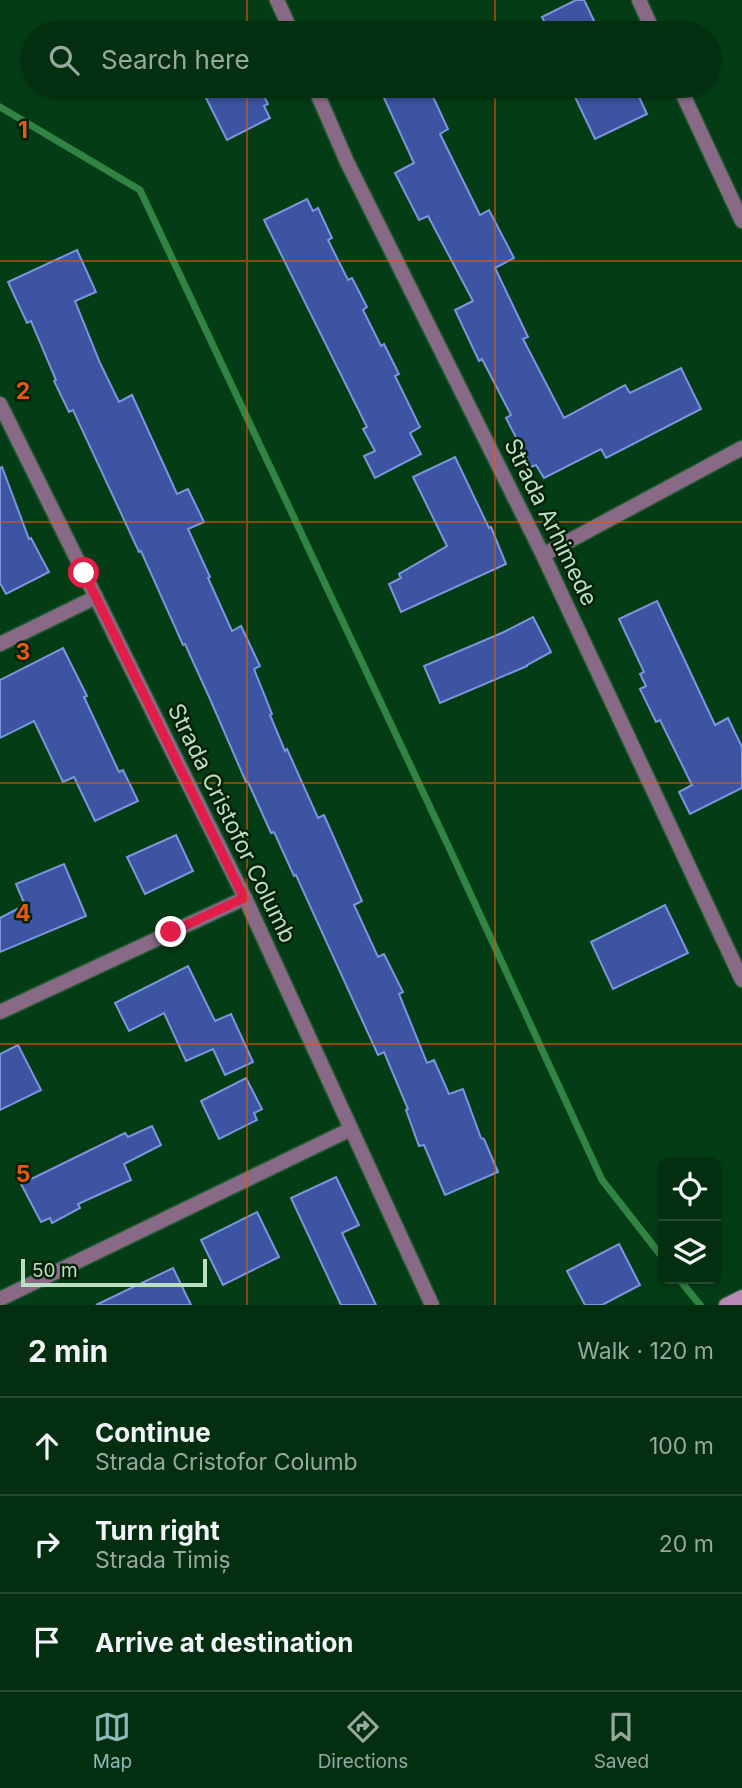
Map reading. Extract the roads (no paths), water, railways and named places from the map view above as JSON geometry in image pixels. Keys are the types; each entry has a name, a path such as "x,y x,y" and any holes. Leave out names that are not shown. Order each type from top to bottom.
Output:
{"street":[{"path":"277,0 287,21"},
{"path":"639,0 649,21"},
{"name":"Strada Arhimede","path":"319,98 354,174 543,555 742,980"},
{"path":"685,98 742,221"},
{"name":"Strada Cristofor Columb","path":"0,404 244,898 432,1305"},
{"path":"543,555 742,448"},
{"path":"0,644 96,597"},
{"path":"0,1012 244,898"},
{"path":"0,1299 351,1129"},
{"path":"726,1305 742,1297"}],"waterway":[{"path":"0,107 140,190 602,1180 658,1252"},
{"path":"683,1284 700,1305"}]}
